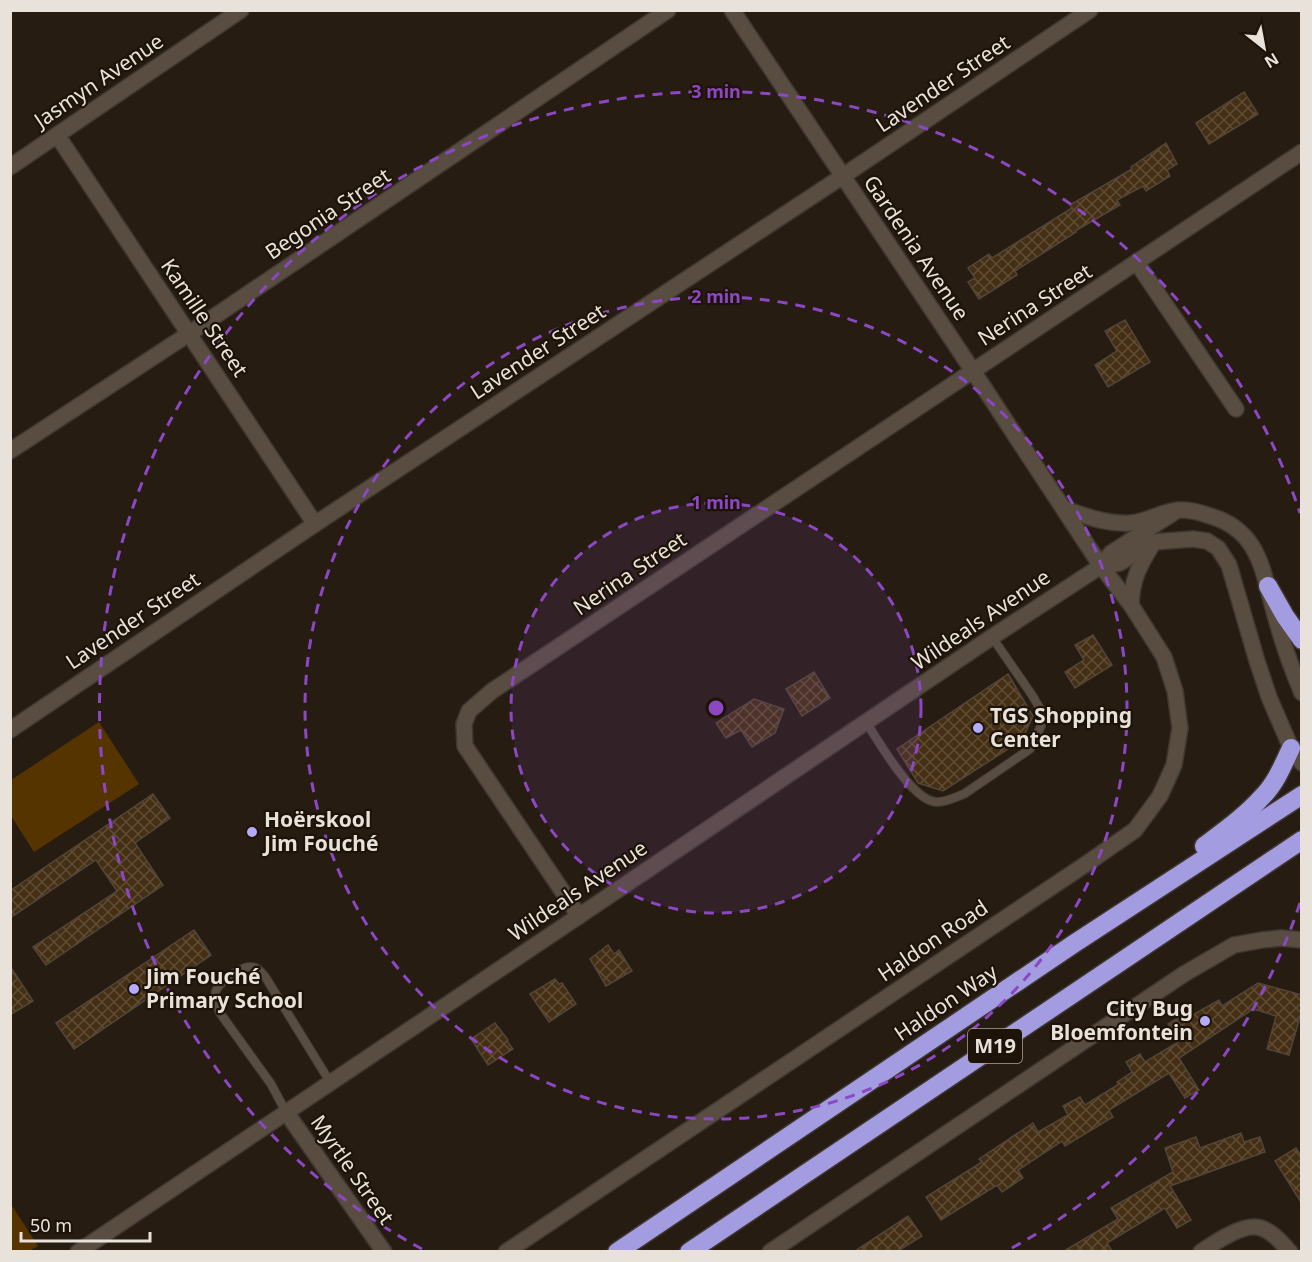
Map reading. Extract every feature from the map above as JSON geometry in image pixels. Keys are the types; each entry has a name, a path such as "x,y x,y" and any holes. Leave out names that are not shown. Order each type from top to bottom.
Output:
{"highway":[{"path":"1268,586 1302,640"},
{"path":"1076,943 1249,810 1274,782 1291,748"},
{"name":"Haldon Way","path":"617,1251 1076,943 1302,795"},
{"name":"M19","path":"689,1251 1302,840"},
{"path":"1279,855 1302,855"}],"street":[{"name":"Jasmyn Avenue","path":"10,167 241,10"},
{"name":"Begonia Street","path":"10,451 190,333 668,10"},
{"name":"Gardenia Avenue","path":"732,10 1101,566"},
{"name":"Lavender Street","path":"10,730 315,524 843,176 1090,10"},
{"name":"Kamille Street","path":"57,135 315,524"},
{"name":"Nerina Street","path":"579,916 465,746 464,724 469,711 492,691 1302,152"},
{"path":"1137,263 1236,409"},
{"path":"1064,509 1101,521 1132,523 1178,510 1220,518 1236,527 1249,541 1261,563 1279,631 1302,693"},
{"path":"1101,566 1112,553 1178,510"},
{"path":"1101,566 1120,563 1153,542 1193,538 1207,541 1218,548 1229,565 1269,697 1291,748 1302,763"},
{"path":"1131,604 1131,590 1136,572 1153,542"},
{"name":"Wildeals Avenue","path":"78,1251 1101,566"},
{"name":"Haldon Road","path":"506,1251 1135,830 1160,796 1173,765 1180,728 1175,691 1164,657 1131,604 1101,566"},
{"path":"770,1251 1184,974 1234,945 1281,938 1302,940"},
{"name":"Myrtle Street","path":"286,1112 384,1251"},
{"path":"1201,1251 1226,1236 1259,1227 1274,1236 1290,1251"}],"lane":[{"path":"866,722 903,777 924,798 936,802 964,794 1030,749 1041,726 1042,712 992,637"},
{"path":"286,1112 271,1084 214,1002 219,984 243,968 252,967 262,973 330,1082"}],"shaded area":[{"path":"99,722 139,784 34,852 11,816 11,780"},
{"path":"11,1204 38,1246 29,1251 11,1251"}],"building":[{"path":"1244,92 1258,114 1209,144 1196,123"},
{"path":"1166,143 1177,164 1167,170 1170,176 1146,191 1143,186 1117,200 1120,205 1075,231 1015,271 1017,275 979,299 968,282 975,278 968,268 989,254 992,258 1072,208 1070,205 1132,169 1131,167"},
{"path":"1125,320 1150,362 1108,387 1095,365 1117,351 1105,331"},
{"path":"1093,635 1112,665 1075,688 1065,672 1084,660 1075,645"},
{"path":"814,672 830,698 802,716 786,689"},
{"name":"TGS Shopping Center","path":"1008,674 1033,716 1022,740 943,791 918,783 897,749"},
{"path":"754,699 784,709 775,733 752,747 741,730 726,738 716,723"},
{"path":"153,794 170,818 135,843 163,885 46,965 33,947 117,891 96,860 10,918 10,891"},
{"name":"Jim Fouché Primary School","path":"194,930 211,955 74,1049 56,1023"},
{"path":"608,945 614,954 619,950 632,971 606,986 590,959"},
{"path":"10,966 33,1001 10,1015"},
{"path":"555,979 559,984 562,983 576,1004 549,1022 530,994"},
{"path":"1258,983 1302,995 1302,1010 1289,1055 1267,1049 1276,1016 1253,1009 1179,1058 1199,1090 1185,1098 1169,1073 1109,1110 1113,1117 1065,1146 1062,1141 1018,1170 1023,1178 1002,1192 997,1185 941,1220 926,1197 982,1162 979,1159 1033,1123 1038,1132 1068,1115 1063,1106 1080,1097 1085,1105 1119,1084 1117,1082 1132,1072 1126,1062 1140,1054 1145,1062 1180,1041 1168,1024 1186,1013 1189,1017 1219,1000 1222,1006"},
{"path":"495,1023 513,1049 488,1065 471,1039"},
{"path":"1241,1133 1244,1142 1260,1137 1265,1152 1170,1186 1191,1220 1177,1228 1165,1208 1107,1243 1112,1251 1064,1251 1118,1219 1111,1208 1173,1172 1165,1148 1196,1137 1200,1148"},
{"path":"1296,1148 1302,1157 1302,1204 1275,1161"},
{"path":"908,1216 922,1236 898,1251 855,1251"}],"place":[{"name":"TGS Shopping Center","path":"978,728"},
{"name":"Hoërskool Jim Fouché","path":"252,832"},
{"name":"Jim Fouché Primary School","path":"134,989"},
{"name":"City Bug Bloemfontein","path":"1205,1021"}]}
